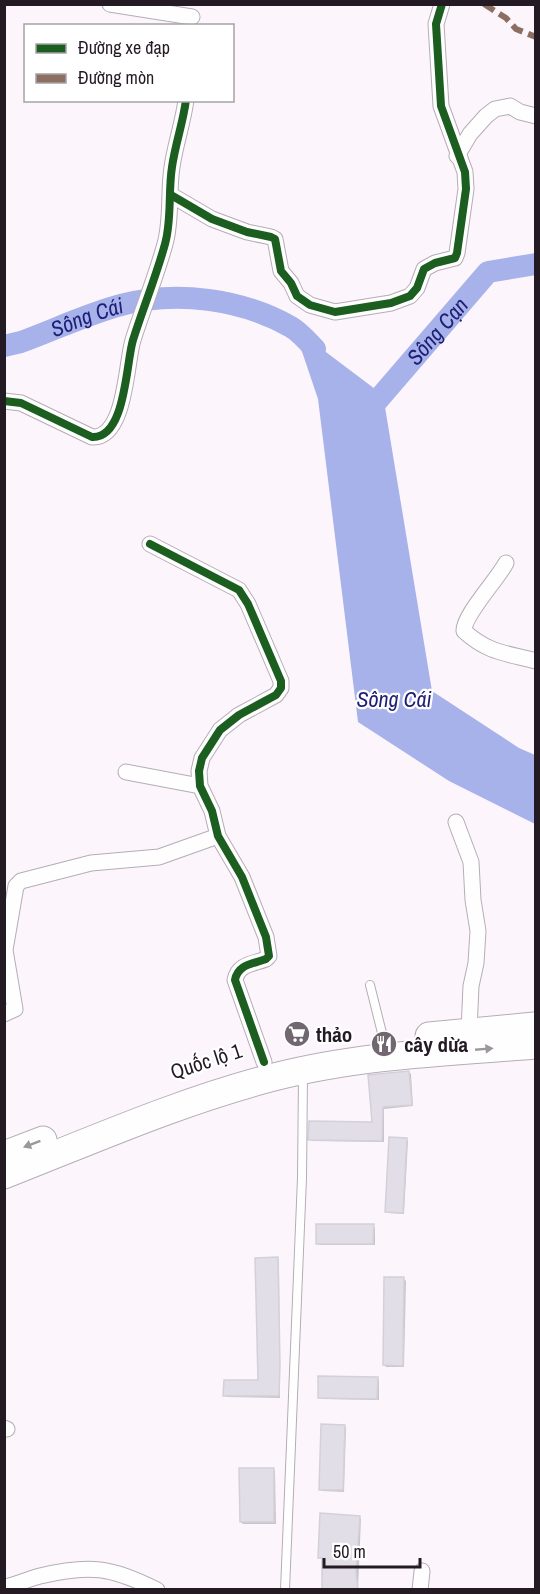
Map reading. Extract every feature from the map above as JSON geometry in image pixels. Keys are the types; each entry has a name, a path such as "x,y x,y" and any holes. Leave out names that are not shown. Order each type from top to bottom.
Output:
{"highway":[{"name":"Quốc lộ 1","path":"4,1155 170,1091 264,1062 384,1041 536,1026"},
{"name":"Quốc lộ 1","path":"4,1175 99,1136 207,1097 275,1077 407,1055 536,1045"}],"street":[{"path":"110,4 193,16"},
{"path":"171,195 212,219 247,232 275,239 281,271 291,283 297,296 310,305 335,312 391,303 410,296 417,288 424,269 435,262 455,258 466,189 465,172 457,156 441,106 436,24 442,4"},
{"path":"4,401 21,403 85,436 101,436 107,431 119,410 132,342 166,242 172,168 186,102"},
{"path":"457,156 470,134 495,109 510,106 520,112 536,116"},
{"path":"150,544 239,591 248,604 281,681 276,695 265,703 239,715 220,730 202,758 200,771 200,786 212,811 218,836 242,877 268,948 269,956 266,959 240,968 236,972 235,980 264,1062"},
{"path":"506,563 499,577 477,602 464,626 464,631 499,653 536,661"},
{"path":"126,772 200,786"},
{"path":"456,822 471,862 473,900 478,931 476,963 471,986 469,1032"},
{"path":"4,1014 13,1012 15,1006 5,950 16,886 21,881 91,863 159,857 218,836"},
{"path":"4,1587 47,1575 85,1568 106,1570 157,1590"},
{"path":"420,1590 422,1571"}],"lane":[{"path":"370,985 384,1041"},
{"path":"285,1590 302,1178 303,1071"}],"water":[{"name":"Sông Cái","path":"294,328 383,395 432,691 519,748 535,755 535,824 449,781 358,722 318,399"}],"building":[{"path":"409,1071 412,1105 383,1107 382,1141 308,1140 309,1121 372,1122 368,1075"},
{"path":"389,1137 407,1138 403,1213 385,1212"},
{"path":"316,1224 374,1224 373,1244 316,1244"},
{"path":"278,1257 279,1396 223,1396 224,1380 258,1380 255,1258"},
{"path":"384,1277 404,1277 403,1366 383,1365"},
{"path":"318,1376 378,1377 377,1399 318,1398"},
{"path":"321,1424 345,1425 343,1490 319,1490"},
{"path":"239,1468 274,1468 274,1522 240,1522"},
{"path":"320,1513 360,1516 356,1572 358,1590 322,1590 322,1558 318,1558"}],"waterway":[{"name":"Sông Cạn","path":"364,416 488,272 536,264"},
{"name":"Sông Cái","path":"4,346 21,342 83,317 121,305 142,300 186,298 230,304 272,317 301,334 315,349"}],"marked path":[{"path":"484,4 506,18 516,29 536,37"}],"cycle path":[{"path":"171,195 212,219 247,232 275,239 281,271 291,283 297,296 310,305 335,312 391,303 410,296 417,288 424,269 435,263 455,258 466,189 465,172 441,106 436,24 442,4"},
{"path":"4,401 21,403 92,437 103,434 112,426 123,398 133,340 165,244 172,167 186,102"},
{"path":"150,544 239,590 248,604 281,681 281,688 276,695 239,715 220,730 202,758 199,771 200,786 212,811 218,836 242,877 266,937 269,956 243,968 235,980 264,1062"}],"place":[{"name":"thảo","path":"297,1034"},
{"name":"cây dừa","path":"384,1044"}]}
